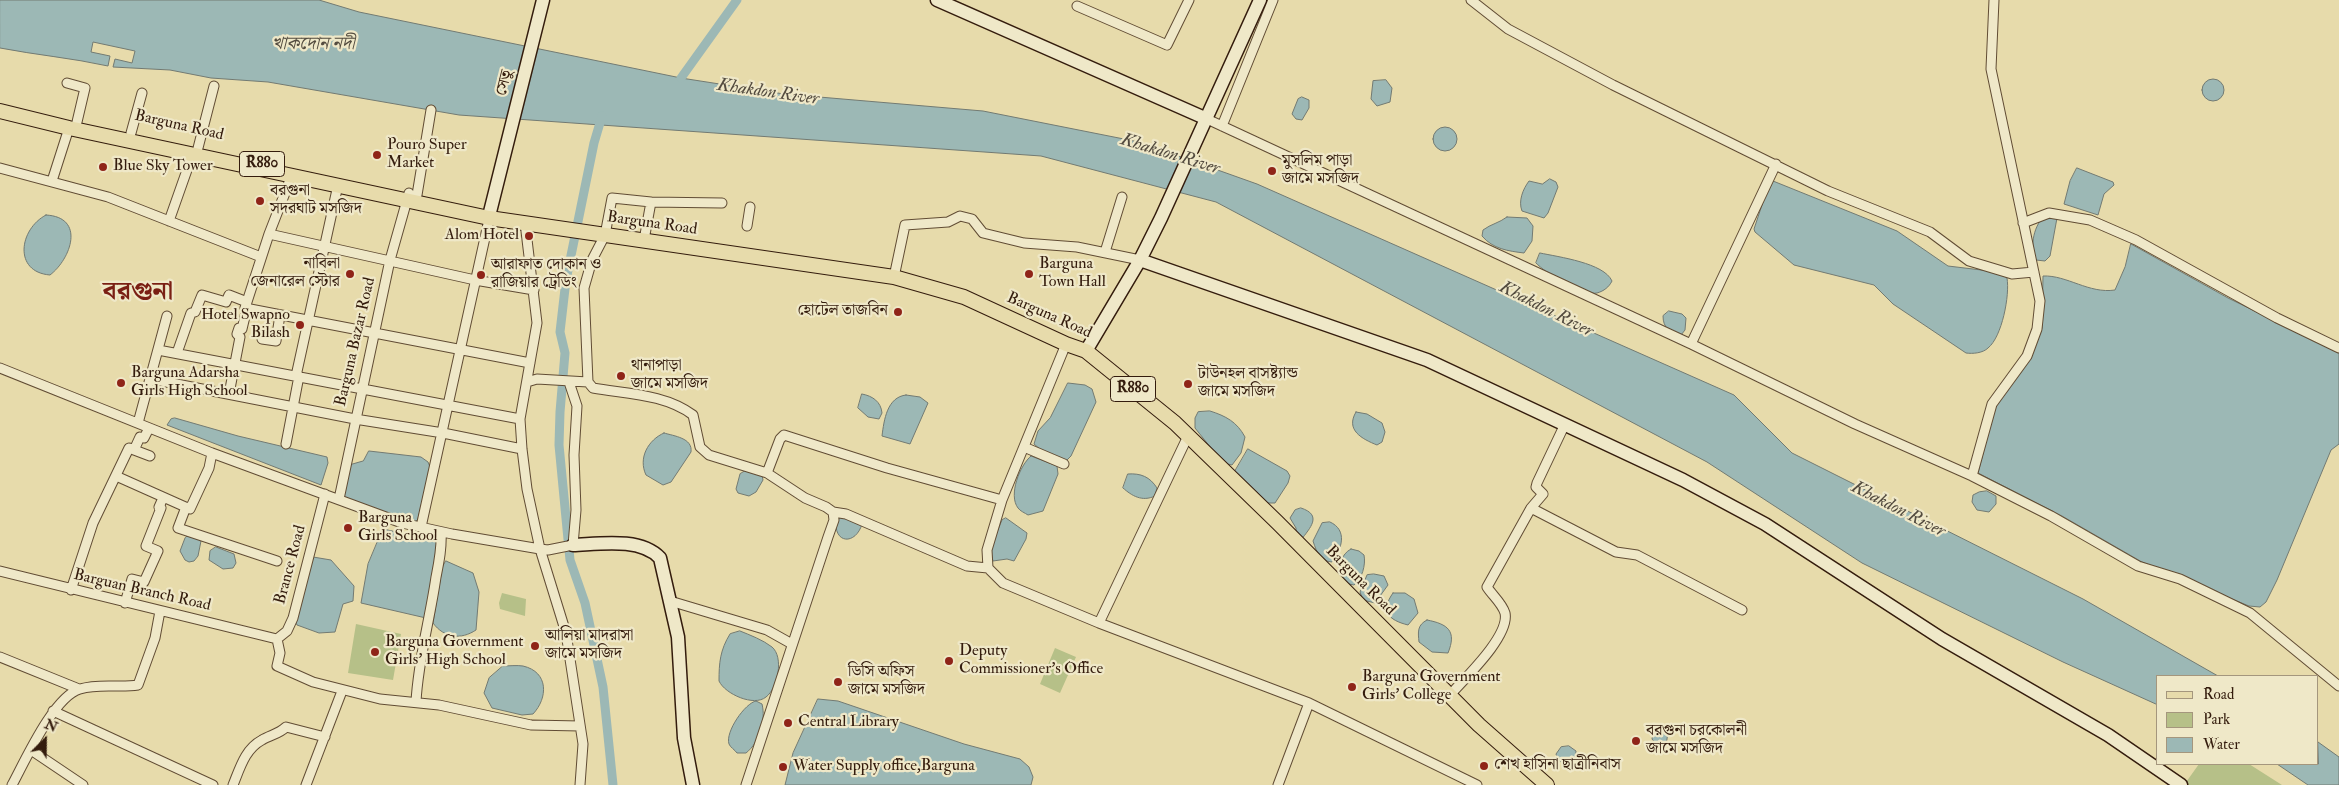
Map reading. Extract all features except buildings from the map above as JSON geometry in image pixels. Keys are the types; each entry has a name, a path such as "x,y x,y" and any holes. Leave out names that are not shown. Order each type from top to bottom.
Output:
{"main road":[{"name":"Barguna Road","path":"0,104 73,125 131,133 292,176 411,196"},
{"name":"Barguna Road","path":"0,111 411,196 524,223 894,277 964,297 1066,344 1086,351 1188,436 1449,696 1547,785"}],"street":[{"name":"সেতু","path":"489,215 543,0"},
{"path":"937,0 1222,126 1691,344 1855,424 1972,476 2051,516 2138,566 2180,579 2250,613 2339,686"},
{"path":"1077,6 1167,45 1188,0"},
{"path":"1086,351 1140,260 1161,218 1260,0"},
{"path":"1222,126 1273,0"},
{"path":"1471,0 1508,29 1613,84 1828,191 1930,232 1968,261 2012,274 2034,272"},
{"path":"1972,476 1992,404 2027,356 2037,329 2040,301 1991,69 1994,0"},
{"path":"52,180 85,88 67,84"},
{"path":"169,221 195,151 214,86"},
{"path":"131,133 142,93"},
{"name":"Barguna Bazar Road","path":"338,499 390,260 411,196 431,110"},
{"path":"1691,344 1776,164"},
{"path":"0,168 52,180 108,197 261,257"},
{"path":"229,394 240,336 237,334 239,328 242,329 261,257 292,176"},
{"path":"286,444 308,321 326,247 338,185"},
{"path":"1105,252 1122,197"},
{"path":"722,203 651,202 612,198 605,235 592,260 584,288 588,382 593,388 654,398 684,408 693,415 700,447 709,454 767,473 805,498 833,512 846,514 967,566 988,568 1004,583 1098,623 1309,703 1468,783 1477,785"},
{"path":"644,240 651,202"},
{"path":"747,226 750,207"},
{"path":"2023,223 2049,213 2090,220 2136,240 2277,318 2339,348"},
{"path":"421,528 489,215"},
{"path":"894,277 905,225 948,222 960,216 972,219 983,234 1024,243 1077,247 1140,260 1427,360 1683,480 1765,524 1942,639 2108,736 2180,785"},
{"path":"524,223 537,324 520,419 522,449 527,489 566,633 583,744 580,785"},
{"path":"269,234 475,280 534,290"},
{"path":"178,353 191,313 195,312 202,295 226,302 229,295 247,305 280,315 530,363"},
{"path":"262,339 276,341 280,315"},
{"path":"138,423 167,316"},
{"path":"988,568 987,550 1002,500 1066,344"},
{"path":"158,350 520,419"},
{"path":"0,368 212,453 402,523 441,532 544,549 573,545 617,543 645,548 654,552 660,558 678,637 684,738 693,785"},
{"path":"151,379 355,419 443,432 522,449"},
{"path":"528,382 537,379 588,382"},
{"path":"569,382 577,406 574,455 576,510 573,545"},
{"path":"1449,696 1499,638 1506,621 1504,611 1487,587 1531,508 1543,494 1536,487 1537,483 1565,424"},
{"path":"134,450 140,437 144,438 149,428"},
{"path":"767,473 780,439 784,435 887,468 1002,500"},
{"path":"1098,623 1188,436"},
{"path":"1024,447 1064,464"},
{"path":"71,590 93,523 129,448 150,456"},
{"path":"116,476 190,509 208,468 212,453"},
{"name":"Brance Road","path":"276,639 286,631 292,618 325,494"},
{"path":"126,603 132,579 144,582 158,551 146,546 163,498"},
{"path":"186,507 178,528 277,561"},
{"path":"1531,508 1616,552 1637,555 1742,610"},
{"path":"746,785 834,520 833,512"},
{"path":"416,702 421,655 431,612 442,545 441,532"},
{"name":"Barguan Branch Road","path":"0,572 276,639"},
{"path":"670,601 767,630 792,644"},
{"path":"0,657 79,689 112,685 138,685 155,638 160,611"},
{"path":"276,639 280,652 277,666 313,682 342,691 380,699 416,702 531,726 580,726"},
{"path":"12,785 52,711 79,689"},
{"path":"306,785 342,691"},
{"path":"1278,785 1309,703"},
{"path":"52,711 212,785"},
{"path":"233,785 245,755 261,740 282,732 286,727 325,737"},
{"path":"31,750 83,785"}],"green space":[{"path":"502,593 526,599 525,616 500,609 499,603"},
{"path":"356,624 401,634 393,680 348,673"},
{"path":"1055,648 1076,657 1060,693 1040,684"},
{"path":"2198,765 2251,765 2282,785 2184,785"}],"water":[{"name":"খাকদোন নদী","path":"0,0 319,0 359,12 681,78 784,94 983,111 1139,142 1257,184 1734,395 1792,453 2083,599 2216,675 2156,675 2156,704 2063,662 1862,563 1707,462 1216,202 1041,156 459,115 268,82 211,78 170,70 113,67 115,59 132,63 135,51 93,42 91,52 110,56 108,66 0,48"},
{"path":"2213,79 2221,82 2224,90 2221,98 2213,101 2205,98 2202,90 2205,82"},
{"path":"1386,80 1392,88 1390,102 1377,106 1371,99 1373,81"},
{"path":"1302,97 1309,100 1309,108 1302,120 1296,119 1292,114 1298,99"},
{"path":"1445,127 1454,130 1457,139 1454,148 1445,151 1436,148 1433,139 1436,130"},
{"path":"2077,168 2113,182 2114,185 2104,194 2098,215 2064,204 2070,181"},
{"path":"1550,179 1556,182 1558,187 1548,213 1544,218 1522,211 1522,195 1529,181 1542,184"},
{"path":"1773,181 1897,231 1948,266 1998,272 2007,278 2008,285 2004,315 1993,343 1983,351 1966,353 1893,304 1874,285 1794,265 1755,232 1754,229 1766,193"},
{"path":"46,215 59,217 66,223 70,231 71,240 69,250 64,259 50,275 38,272 30,266 25,258 24,249 30,230 37,221"},
{"path":"2046,215 2057,218 2050,256 2045,261 2036,260 2033,249 2034,236 2038,224"},
{"path":"1507,217 1527,218 1533,226 1532,241 1524,253 1496,247 1482,236 1483,230"},
{"path":"2131,244 2228,298 2339,352 2339,444 2331,450 2277,580 2266,602 2260,607 2249,606 2142,562 2062,516 1978,473 1996,403 2031,358 2042,328 2043,276 2061,278 2105,291 2115,290 2125,267"},
{"path":"1540,253 1591,265 1607,275 1612,281 1600,292 1591,293 1583,291 1556,278 1536,263"},
{"path":"1669,311 1682,314 1686,318 1685,330 1681,335 1670,331 1664,324 1663,316"},
{"path":"1068,383 1085,385 1092,389 1096,402 1071,456 1066,461 1041,450 1034,444 1038,431 1050,418"},
{"path":"862,394 870,396 878,403 882,413 879,419 868,417 858,408"},
{"path":"906,395 920,397 928,403 910,444 882,436 888,410 895,400"},
{"path":"1210,411 1230,420 1245,437 1241,453 1232,465 1223,463 1195,428 1195,418 1198,412"},
{"path":"1356,412 1367,414 1382,423 1385,432 1382,442 1377,445 1357,433 1353,424"},
{"path":"175,418 238,436 327,457 328,463 321,485 167,425 171,419"},
{"path":"664,433 686,441 691,447 691,452 671,482 663,485 646,475 643,462 649,445"},
{"path":"1248,449 1287,471 1290,476 1288,483 1275,503 1264,503 1234,473"},
{"path":"369,451 421,457 428,462 430,467 418,519 414,523 345,499 343,496 349,465 363,461"},
{"path":"1031,456 1057,466 1058,474 1043,511 1028,515 1018,508 1014,496 1019,473"},
{"path":"747,470 762,475 763,480 756,492 749,496 738,493 736,489 740,474"},
{"path":"1128,474 1137,474 1148,478 1157,488 1155,496 1142,498 1126,491 1123,488"},
{"path":"1987,491 1996,496 1996,504 1989,512 1977,510 1972,502 1973,495"},
{"path":"1301,508 1312,514 1313,522 1301,540 1290,518 1295,510"},
{"path":"841,513 862,524 855,536 850,539 841,538 838,534 836,519"},
{"path":"1006,518 1027,533 1026,539 1014,561 1007,559 993,561 990,549 1002,520"},
{"path":"1330,522 1336,525 1342,540 1341,546 1332,562 1320,556 1313,541 1322,523"},
{"path":"383,529 438,541 426,618 361,603 368,564"},
{"path":"190,534 201,541 198,556 194,561 189,562 185,560 180,551 185,538"},
{"path":"216,547 234,554 236,563 233,568 223,569 209,560 210,551"},
{"path":"1351,549 1359,551 1364,555 1364,567 1361,576 1354,585 1344,583 1338,576 1343,557"},
{"path":"313,557 331,560 354,586 353,601 343,604 335,632 319,633 297,625 295,621 303,585"},
{"path":"446,561 473,573 479,592 476,630 464,635 453,636 447,634 442,632 433,623 442,568"},
{"path":"1367,575 1384,576 1388,585 1375,603 1363,600 1360,592"},
{"path":"1393,593 1405,593 1414,599 1418,613 1408,625 1395,620 1388,614 1387,605"},
{"path":"1427,620 1445,626 1449,630 1451,645 1448,653 1432,652 1419,642 1418,632"},
{"path":"740,631 768,644 776,652 778,658 779,665 774,687 761,700 754,701 740,698 722,686 719,681 720,662 724,646 730,634"},
{"path":"503,666 523,666 532,669 542,680 543,693 541,701 533,714 522,715 492,708 484,693 489,678"},
{"path":"818,699 838,701 964,744 1020,759 1029,767 1033,777 1031,785 785,785 793,753"},
{"path":"756,701 762,704 761,730 755,743 746,753 737,753 729,744 730,733 742,712"},
{"path":"1660,725 1665,726 1668,731 1666,747 1656,744 1652,739 1654,729"},
{"path":"2319,743 2339,757 2339,785 2308,785 2278,765 2319,765"},
{"path":"1569,746 1576,751 1575,764 1569,767 1558,760 1556,754 1561,747"}],"waterway":[{"path":"681,78 737,0"},
{"path":"602,116 594,143 566,280 560,332 565,353 559,445 570,560 585,603 603,687 613,785"}],"place":[{"name":"Pouro Super Market","path":"377,155"},
{"name":"Blue Sky Tower","path":"103,167"},
{"name":"মুসলিম পাড়া জামে মসজিদ","path":"1272,171"},
{"name":"বরগুনা সদরঘাট মসজিদ","path":"260,201"},
{"name":"Alom Hotel","path":"529,236"},
{"name":"নাবিলা জেনারেল স্টোর","path":"350,274"},
{"name":"Barguna Town Hall","path":"1029,274"},
{"name":"আরাফাত দোকান ও রাজিয়ার ট্রেডিং","path":"481,275"},
{"name":"হোটেল তাজবিন","path":"898,312"},
{"name":"Hotel Swapno Bilash","path":"300,325"},
{"name":"থানাপাড়া জামে মসজিদ","path":"621,376"},
{"name":"Barguna Adarsha Girls High School","path":"121,383"},
{"name":"টাউনহল বাসষ্ট্যান্ড জামে মসজিদ","path":"1188,384"},
{"name":"Barguna Girls School","path":"348,528"},
{"name":"আলিয়া মাদরাসা জামে মসজিদ","path":"535,646"},
{"name":"Barguna Government Girls' High School","path":"375,652"},
{"name":"Deputy Commissioner's Office","path":"949,661"},
{"name":"ডিসি অফিস জামে মসজিদ","path":"838,682"},
{"name":"Barguna Government Girls' College","path":"1352,687"},
{"name":"Central Library","path":"788,723"},
{"name":"বরগুনা চরকোলনী জামে মসজিদ","path":"1636,741"},
{"name":"শেখ হাসিনা ছাত্রীনিবাস","path":"1484,766"},
{"name":"Water Supply office,Barguna","path":"783,767"}],"district":[{"name":"বরগুনা","path":"138,293"}],"water label":[{"name":"Khakdon River","path":"768,93"},
{"name":"Khakdon River","path":"1170,155"},
{"name":"Khakdon River","path":"1546,310"},
{"name":"Khakdon River","path":"1898,510"}]}
